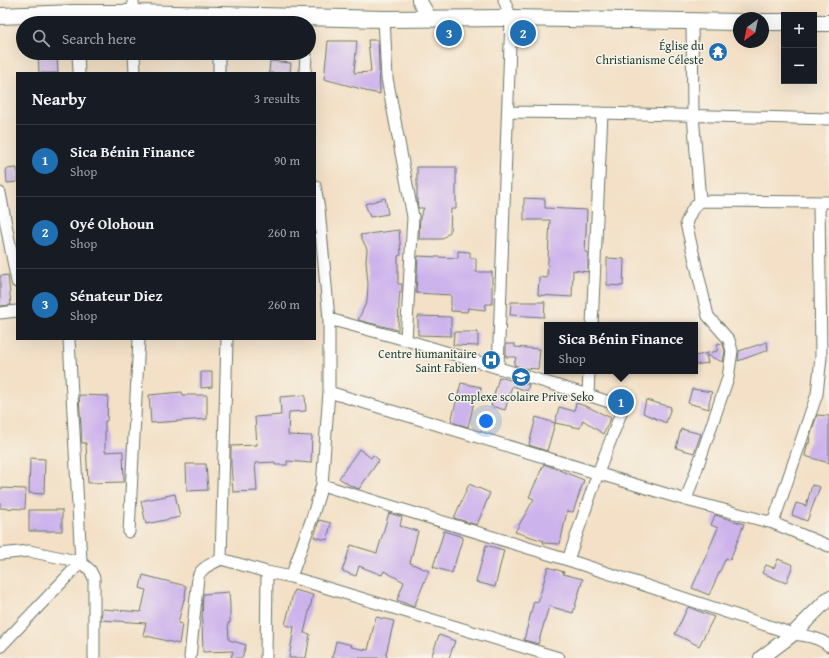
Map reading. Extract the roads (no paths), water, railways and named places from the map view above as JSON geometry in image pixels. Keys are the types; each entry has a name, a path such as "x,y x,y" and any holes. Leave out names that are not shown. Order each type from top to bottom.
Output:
{"main road":[{"path":"94,16 133,12 181,16"},
{"path":"0,16 16,16"},
{"path":"316,20 511,18 733,22"},
{"path":"769,22 781,22"},
{"path":"817,22 829,22"}],"street":[{"path":"419,0 430,19"},
{"path":"498,368 511,18 504,0"},
{"path":"384,19 387,78 413,217 406,340"},
{"path":"686,500 728,378 732,351 729,340 708,316 686,223 692,210 700,201 693,115 692,22"},
{"path":"79,60 80,72"},
{"path":"134,60 135,72"},
{"path":"219,60 219,72"},
{"path":"305,72 306,60"},
{"path":"508,112 829,119"},
{"path":"592,322 602,113"},
{"path":"291,577 322,485 329,392 329,320 319,209 316,192"},
{"path":"0,194 3,221 16,278"},
{"path":"700,201 824,202 821,349 817,394 773,523"},
{"path":"0,313 16,311"},
{"path":"329,320 406,340 588,395 615,404 621,408 621,413 598,473 568,560"},
{"path":"0,647 81,562 69,340"},
{"path":"129,532 139,340"},
{"path":"221,559 227,340"},
{"path":"588,395 590,374"},
{"path":"329,392 686,500 773,523 829,546"},
{"path":"322,485 568,560 793,634 812,636 825,642 829,646"},
{"path":"0,554 29,551 81,562 90,570 94,578 94,658"},
{"path":"190,658 199,572 221,559 291,577 558,658"},
{"path":"266,658 267,572"},
{"path":"761,658 793,634 829,598"}],"place":[{"name":"Sénateur Diez","path":"449,33"},
{"name":"Oyé Olohoun","path":"523,33"},
{"name":"Église du Christianisme Céleste","path":"718,52"},
{"name":"Centre humanitaire Saint Fabien","path":"491,360"},
{"name":"Complexe scolaire Prive Seko","path":"521,377"},
{"name":"Sica Bénin Finance","path":"621,402"}]}
